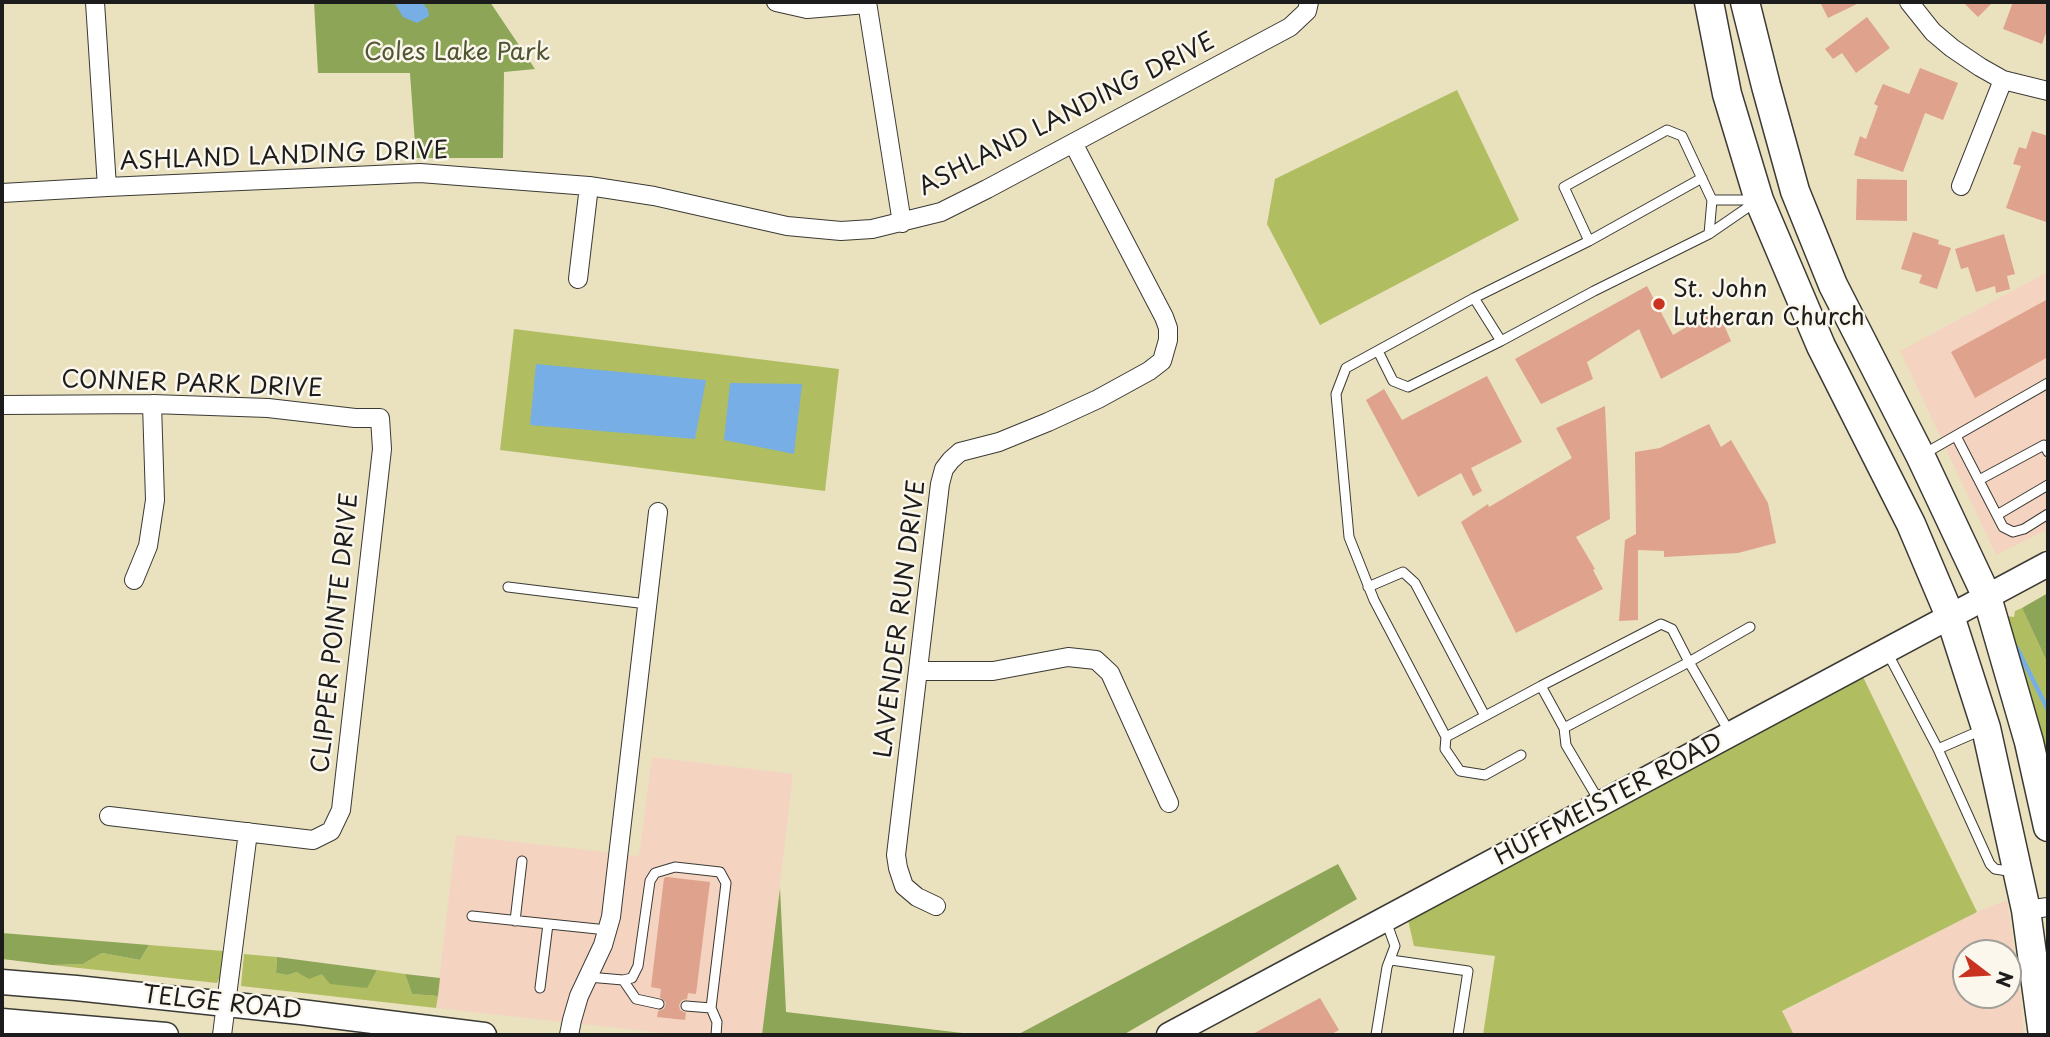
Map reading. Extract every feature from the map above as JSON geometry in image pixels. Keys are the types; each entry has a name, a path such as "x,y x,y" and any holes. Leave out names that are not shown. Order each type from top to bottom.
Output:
{"main road":[{"path":"1709,2 1727,94 1759,200 1821,346 1911,524 1950,615 1986,728 2018,873 2037,909 2043,1035"},
{"path":"1745,2 1795,191 1833,285 1920,455 1987,597 2029,742 2048,827"},
{"path":"1759,200 1795,191"}],"street":[{"path":"95,2 107,187"},
{"path":"776,2 807,9 867,3 902,223"},
{"path":"1909,2 1933,32 1952,48 2003,80 2048,90"},
{"name":"ASHLAND LANDING DRIVE","path":"2,193 420,173 589,186 654,196 787,226 841,231 872,229 941,212 1290,27 1308,6"},
{"path":"1961,186 2003,80"},
{"name":"LAVENDER RUN DRIVE","path":"936,906 917,897 904,886 896,855 940,484 944,469 960,452 999,442 1098,399 1149,371 1162,361 1168,340 1164,317 1073,143"},
{"path":"578,279 589,186"},
{"path":"134,580 148,546 155,500 152,404"},
{"name":"CONNER PARK DRIVE","path":"2,405 152,404 268,408 355,418 380,418"},
{"name":"CLIPPER POINTE DRIVE","path":"248,832 313,840 331,831 341,810 382,449 380,418"},
{"path":"569,1035 579,996 603,945 611,917 658,512"},
{"name":"HUFFMEISTER ROAD","path":"1169,1035 2048,564"},
{"path":"918,671 993,671 1068,657 1096,660 1110,673 1169,803"},
{"path":"108,816 248,832 222,1035"},
{"name":"TELGE ROAD","path":"2,982 227,1004 484,1035"},
{"name":"TELGE ROAD","path":"2,1021 166,1035"}],"lane":[{"path":"1589,241 1564,187 1667,130 1682,135 1712,200 1709,234"},
{"path":"1521,755 1485,775 1460,771 1445,749 1446,737 1368,587 1349,537 1336,394 1346,368 1474,298 1589,241 1702,178"},
{"path":"1712,200 1759,200"},
{"path":"1378,351 1393,381 1408,387 1709,234 1759,200"},
{"path":"1474,298 1501,341"},
{"path":"1920,455 2048,383"},
{"path":"1956,436 2003,527 2013,532 2048,514"},
{"path":"1979,480 2044,445 2048,452"},
{"path":"1997,515 2048,485"},
{"path":"1368,587 1403,572 1415,583 1485,716"},
{"path":"508,587 647,604"},
{"path":"1446,737 1661,624 1672,629 1730,734"},
{"path":"1564,728 1750,627"},
{"path":"1886,650 1938,748 1990,864 1994,869 2018,873"},
{"path":"1541,686 1564,728 1566,745 1601,804"},
{"path":"1938,748 1986,728"},
{"path":"515,921 522,861"},
{"path":"588,977 623,980 632,978 638,966 650,881 655,873 675,867 720,872 726,883 711,1008 717,1022 716,1035"},
{"path":"472,916 607,930"},
{"path":"1376,1035 1387,967 1395,946 1385,920"},
{"path":"540,988 548,924"},
{"path":"1391,960 1468,971 1458,1035"},
{"path":"623,980 636,999 659,1004"},
{"path":"687,1006 711,1008"}],"shaded area":[{"path":"2048,272 2048,529 1996,555 1900,351"},
{"path":"652,757 793,774 762,1035 682,1035 436,1008 456,835 639,856"},
{"path":"2007,900 2013,939 1952,939 1952,1009 2021,1009 2024,1035 1794,1035 1782,1012 1977,912"}],"green space":[{"name":"Coles Lake Park","path":"314,2 490,2 535,69 504,72 503,158 416,158 410,73 318,73"},
{"path":"1457,90 1519,220 1320,325 1267,224 1275,179"},
{"path":"514,329 839,369 825,491 500,450"},
{"path":"2048,593 2048,664 2022,608"},
{"path":"2022,608 2048,664 2048,780 2005,616 2014,617 2015,611"},
{"path":"1863,677 1977,912 1782,1011 1794,1035 1483,1035 1495,956 1414,946 1408,920"},
{"path":"1338,864 1357,899 1123,1035 1017,1035"},
{"path":"780,888 786,1012 979,1035 762,1035"},
{"path":"2,933 149,945 140,960 102,953 83,964 52,965 2,959"},
{"path":"149,945 224,951 221,975 217,983 52,965 83,964 102,953 140,960"},
{"path":"244,954 277,957 276,973 323,974 366,988 377,970 405,974 412,994 438,996 436,1008 241,986"},
{"path":"277,957 377,970 367,988 330,984 322,974 309,979 297,972 287,975 276,973"},
{"path":"405,974 440,978 438,996 412,994"}],"water":[{"path":"394,2 422,2 429,16 417,23 403,17"},
{"path":"536,364 706,380 695,439 530,425"},
{"path":"730,383 802,384 794,454 724,440"}],"building":[{"path":"1820,2 1861,2 1828,18"},
{"path":"1963,2 1993,2 1978,17"},
{"path":"2013,2 2039,2 2048,5 2048,27 2042,44 2003,29"},
{"path":"1867,17 1890,48 1856,73 1842,53 1833,59 1825,49"},
{"path":"1920,68 1958,83 1943,120 1925,113 1903,172 1854,155 1860,136 1866,139 1878,106 1874,104 1883,84 1909,94"},
{"path":"2032,131 2048,136 2046,222 2006,208 2021,166 2013,164 2019,147 2026,149"},
{"path":"1857,179 1907,180 1907,221 1856,220"},
{"path":"1913,232 1939,240 1938,244 1951,248 1937,289 1919,283 1922,275 1901,269"},
{"path":"2004,234 2015,274 2007,276 2010,289 1996,293 1995,286 1976,292 1968,267 1961,269 1955,249"},
{"path":"1647,286 1673,335 1717,309 1731,341 1661,379 1639,329 1587,362 1593,379 1541,404 1515,359"},
{"path":"2048,299 2048,357 1975,398 1951,352"},
{"path":"1487,376 1522,442 1471,468 1482,491 1473,496 1461,473 1418,497 1366,400 1384,389 1402,420"},
{"path":"1605,406 1610,519 1576,537 1595,569 1593,570 1603,589 1516,633 1461,522 1488,504 1489,507 1572,458 1556,428"},
{"path":"1709,424 1721,447 1731,440 1768,503 1776,543 1738,553 1664,557 1664,551 1638,550 1638,620 1619,621 1625,540 1636,534 1635,452 1660,448"},
{"path":"664,878 710,882 696,994 688,993 687,999 682,1000 679,1005 680,1010 686,1013 685,1020 657,1017 658,1011 664,1009 666,1003 660,997 661,989 651,987"},
{"path":"1320,998 1339,1030 1330,1035 1251,1035"}],"waterway":[{"path":"2017,648 2048,710"}],"place":[{"name":"St. John Lutheran Church","path":"1659,304"}]}
